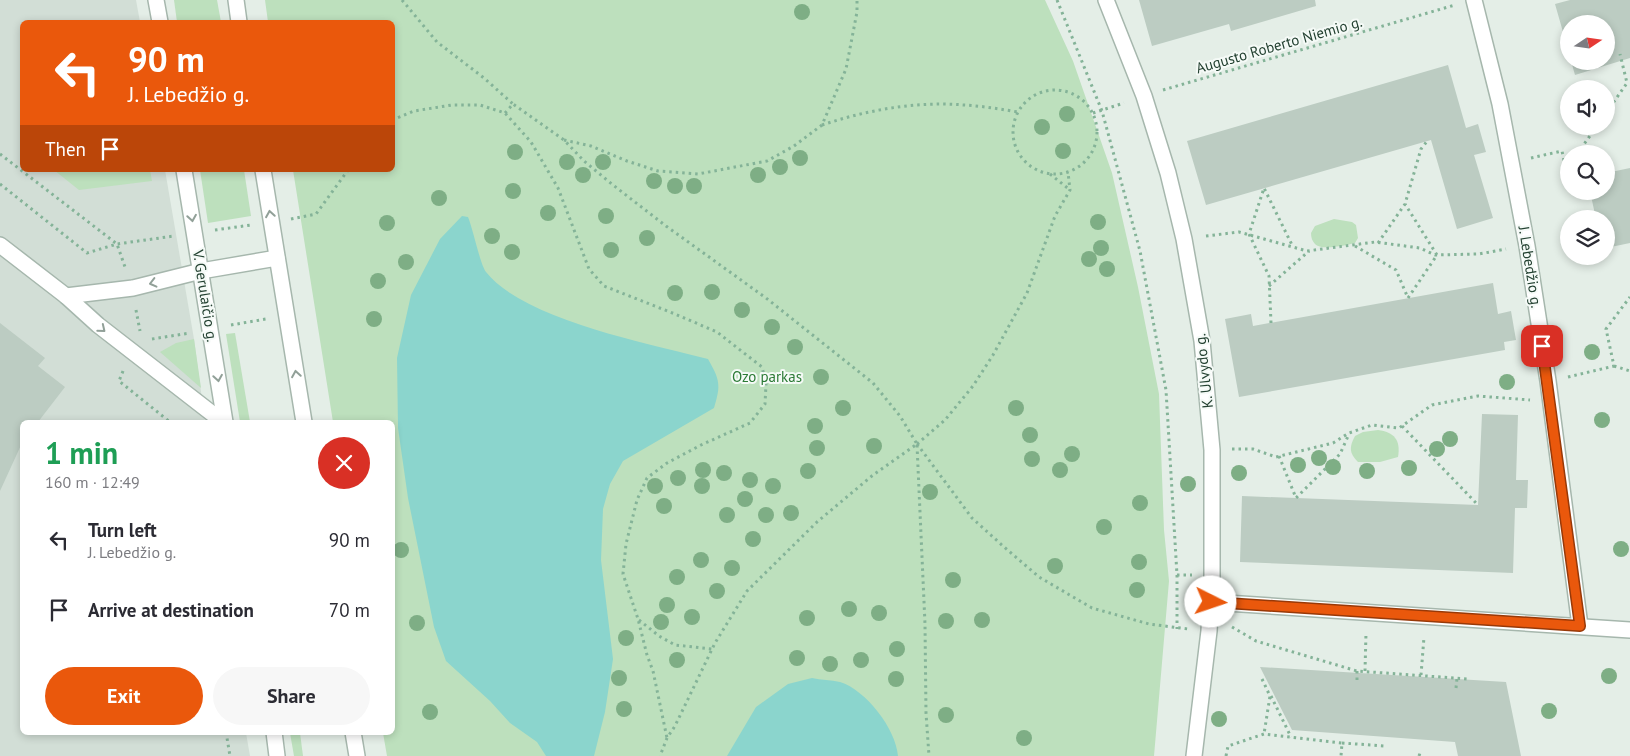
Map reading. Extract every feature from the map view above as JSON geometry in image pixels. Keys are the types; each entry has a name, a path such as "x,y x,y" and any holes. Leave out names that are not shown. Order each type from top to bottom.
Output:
{"street":[{"path":"156,0 160,20"},
{"path":"236,0 239,20"},
{"name":"K. Ulvydo g.","path":"1106,0 1144,96 1168,173 1184,239 1202,341 1212,450 1211,602 1194,756"},
{"name":"J. Lebedžio g.","path":"1468,1 1500,104 1512,162 1548,382 1580,626"},
{"name":"V. Gerulaičio g.","path":"184,172 224,420"},
{"path":"263,172 304,420"},
{"path":"0,245 66,296 98,325 221,420"},
{"path":"66,296 133,288 200,271 277,258"},
{"path":"1211,602 1630,630"},
{"path":"274,735 278,756"},
{"path":"354,735 357,756"}],"path":[{"path":"402,0 437,42 484,78 513,104 564,140 584,161 613,185 766,298 873,383 900,416 917,444 972,518 1039,576 1092,608 1149,624 1177,628 1177,575 1166,390 1140,251 1102,111 1057,0"},
{"path":"822,125 846,70 857,12 857,0"},
{"name":"Augusto Roberto Niemio g.","path":"1093,113 1144,96 1468,1"},
{"path":"1615,100 1627,83 1620,54"},
{"path":"1050,174 1068,172 1083,164 1092,152 1097,138 1097,124 1093,113 1086,103 1075,95 1059,90 1048,90 1034,95 1024,104 1014,121 1015,146 1032,167 1050,174 1070,190"},
{"path":"505,113 513,104"},
{"path":"564,140 591,146 658,171 698,174 767,160 794,146 822,125 862,113 938,104 964,105 1018,112"},
{"path":"395,119 414,111 452,105 480,105 505,113 531,142 558,188 589,269 604,286 717,332 762,367 766,384 764,404 750,423 700,445 667,463 647,478 636,500 626,544 623,574 653,671 667,738"},
{"path":"1378,243 1404,204 1421,150 1428,140"},
{"path":"1512,162 1560,151"},
{"path":"0,154 20,170"},
{"path":"23,172 116,244"},
{"path":"0,184 87,253 116,244 316,214 347,172"},
{"path":"660,756 667,738 675,726 712,649 746,591 817,522 873,475 917,444 945,420 973,386 993,355 1027,293 1055,216 1070,190 1068,172"},
{"path":"1271,323 1268,276 1249,234 1264,188 1294,247"},
{"path":"1404,204 1438,255"},
{"path":"1221,234 1239,232 1310,250 1378,243 1420,248 1438,255 1479,254 1527,246"},
{"path":"1354,245 1396,270 1408,298 1438,255"},
{"path":"1269,286 1310,250"},
{"path":"1614,366 1606,329 1630,297"},
{"path":"151,340 286,315"},
{"path":"1548,382 1614,366 1630,371"},
{"path":"1212,450 1253,449 1276,457 1333,443 1349,433 1372,425 1399,428 1432,405 1478,396 1550,402"},
{"path":"1402,426 1478,505"},
{"path":"1279,456 1296,498 1340,454 1349,433"},
{"path":"917,444 926,624 926,713 929,756"},
{"path":"638,619 675,646 712,649"},
{"path":"1233,627 1256,641 1357,671 1468,679"},
{"path":"1365,671 1366,642"},
{"path":"1421,675 1423,646"},
{"path":"1357,671 1357,681"},
{"path":"1456,688 1457,678"},
{"path":"1262,679 1291,737"},
{"path":"1264,734 1270,696"},
{"path":"1226,756 1228,746 1264,734 1385,746"},
{"path":"226,735 230,756"},
{"path":"1341,756 1342,743"}],"shaded area":[{"path":"0,0 136,0 140,20 20,20 20,172 165,172 194,339 205,420 20,420 20,735 246,735 250,756 0,756"}],"green space":[{"path":"174,0 217,0 221,20 177,20"},
{"name":"Ozo parkas","path":"265,0 1045,0 1073,61 1112,173 1138,287 1159,394 1164,530 1169,581 1154,756 387,756 383,735 395,735 395,420 333,420 293,172 395,172 395,20 268,20"},
{"path":"56,172 150,172 152,181 79,190"},
{"path":"200,172 244,172 251,216 208,223"},
{"path":"1334,219 1352,222 1356,225 1358,238 1355,243 1323,247 1314,243 1311,233 1315,226"},
{"path":"235,333 250,420 240,420 226,334"},
{"path":"194,339 201,388 160,352 176,343"},
{"path":"1384,431 1395,438 1399,451 1398,457 1380,462 1358,462 1351,450 1355,436 1363,432"},
{"path":"290,735 300,735 303,756 294,756"}],"water":[{"path":"462,216 468,217 481,262 486,272 504,289 528,304 589,328 708,359 717,378 718,394 714,408 623,461 610,484 603,509 601,560 613,659 605,712 594,756 546,756 537,742 510,723 490,701 446,661 434,627 408,498 398,428 397,358 411,295 440,239"},
{"path":"812,678 840,682 860,693 886,723 896,745 898,756 727,756 756,707 788,684"}],"building":[{"path":"1139,0 1315,0 1316,6 1231,31 1229,24 1152,46"},
{"path":"1570,0 1630,0 1630,58 1615,63 1615,15 1560,15 1560,22 1555,4"},
{"path":"1448,65 1466,128 1478,124 1486,152 1474,155 1493,218 1457,229 1431,140 1206,205 1187,141"},
{"path":"1574,70 1591,70 1575,75"},
{"path":"1630,168 1630,243 1615,246 1615,210 1594,210 1592,200 1615,200 1615,171"},
{"path":"1493,283 1498,314 1511,311 1516,340 1504,342 1505,350 1239,397 1225,319 1251,314 1253,326"},
{"path":"0,323 45,358 38,366 65,387 40,420 20,420 20,447 0,491"},
{"path":"1482,414 1518,415 1516,480 1528,480 1527,508 1515,508 1513,573 1240,562 1242,496 1478,505"},
{"path":"1260,667 1506,682 1521,756 1458,756 1455,742 1292,730"}],"route":[{"path":"1211,602 1580,626 1542,346"}]}
